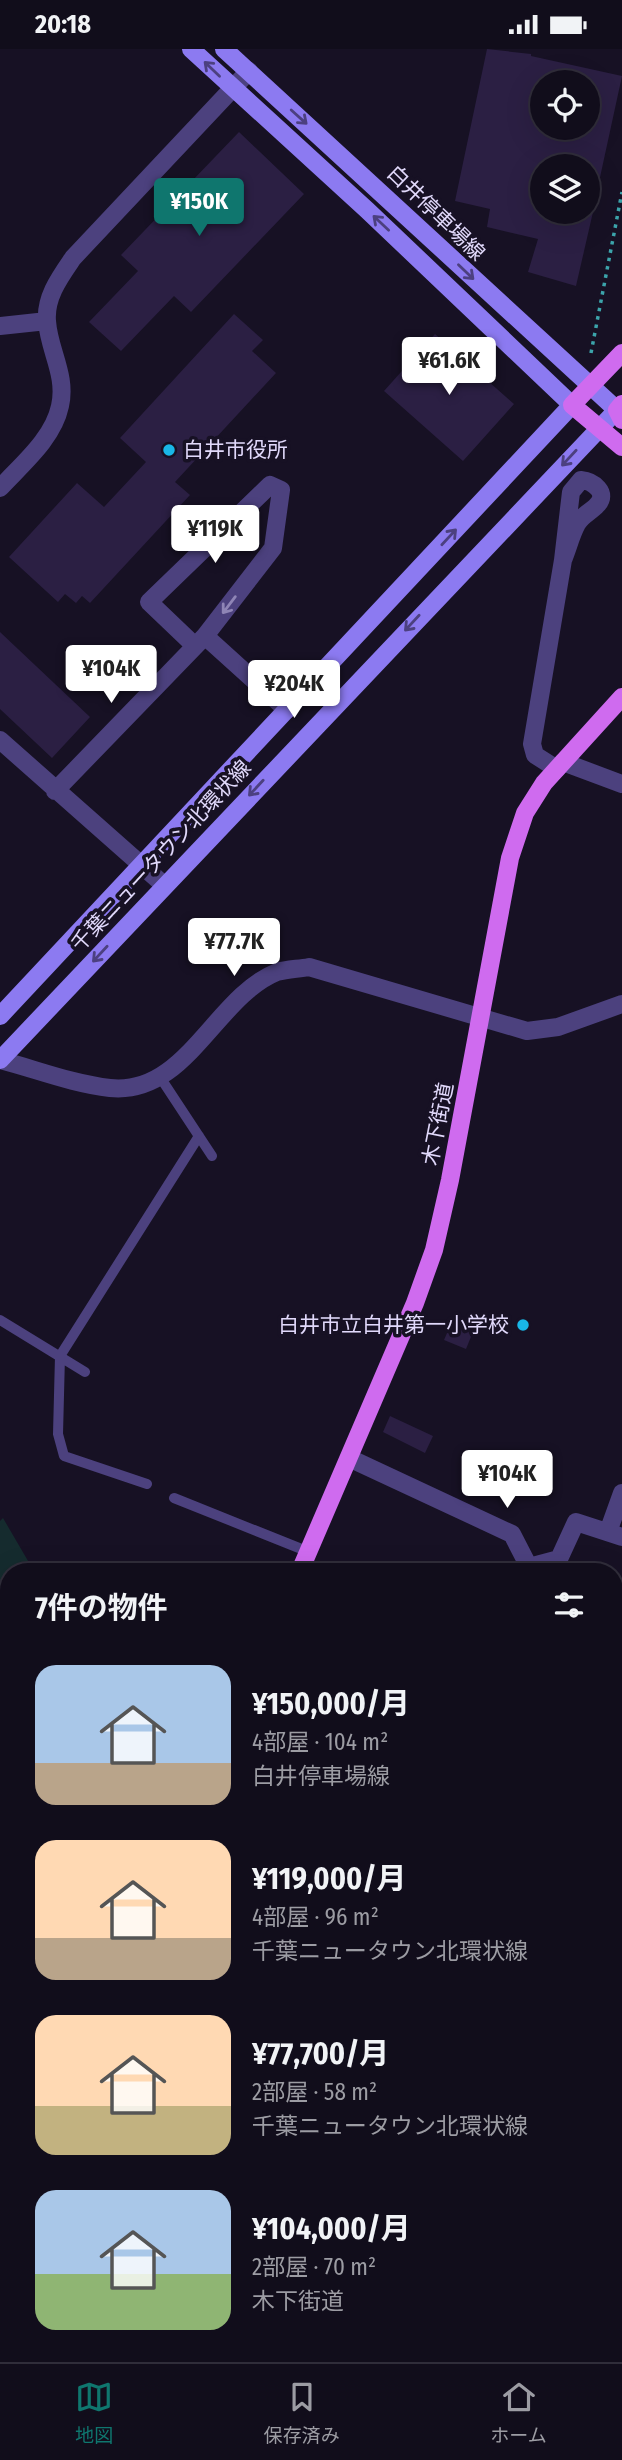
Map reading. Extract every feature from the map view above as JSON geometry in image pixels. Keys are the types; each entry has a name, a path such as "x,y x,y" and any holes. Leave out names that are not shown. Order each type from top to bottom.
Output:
{"main road":[{"path":"191,49 367,210 597,429 622,447"},
{"name":"白井停車場線","path":"224,49 590,387 620,411"},
{"path":"572,405 622,353"},
{"name":"千葉ニュータウン北環状線","path":"0,1016 572,405"},
{"name":"千葉ニュータウン北環状線","path":"0,1060 597,429 620,411"},
{"name":"木下街道","path":"304,1563 415,1303 433,1250 481,1019 510,858 525,813 544,783 622,697"}],"street":[{"path":"0,488 50,431 60,409 61,375 47,321 53,287 73,258 249,71"},
{"path":"0,326 47,321"},
{"path":"55,791 200,641 273,548 281,490 270,485 149,602 200,641 287,710"},
{"path":"564,560 532,744 535,755 560,766 622,784"},
{"path":"0,740 164,885"},
{"path":"0,1060 111,1088 132,1086 160,1077 246,994 277,972 309,967 527,1031 558,1027 622,1003"},
{"path":"349,1458 512,1534 526,1563"},
{"path":"547,1563 559,1559 576,1522 615,1534 622,1493"}],"lane":[{"path":"160,1077 212,1156"},
{"path":"147,1484 64,1456 58,1434 60,1356 199,1136"},
{"path":"0,1320 85,1372"},
{"path":"174,1498 309,1552"}],"path":[{"path":"591,353 622,191"}],"green space":[{"path":"3,1518 29,1563 0,1563 0,1521"}],"building":[{"path":"487,49 531,54 595,70 530,70 530,140 600,140 600,71 622,76 600,177 600,154 530,154 530,224 590,224 576,286 528,272 538,239 487,227 490,209 455,201"},
{"path":"239,132 304,194 191,312 174,296 121,351 89,322 138,271 121,255"},
{"name":"白井市役所","path":"234,314 263,340 252,351 276,373 175,482 190,495 90,603 82,596 76,603 65,594 58,602 9,557 77,483 104,507 146,462 120,438"},
{"path":"435,334 514,404 463,461 384,391"},
{"path":"0,632 90,717 52,758 0,709"},
{"path":"454,1317 475,1327 466,1349 444,1340"},
{"path":"390,1416 433,1436 425,1453 383,1432"}],"place":[{"name":"白井市役所","path":"169,450"},
{"name":"白井市立白井第一小学校","path":"523,1325"}]}
